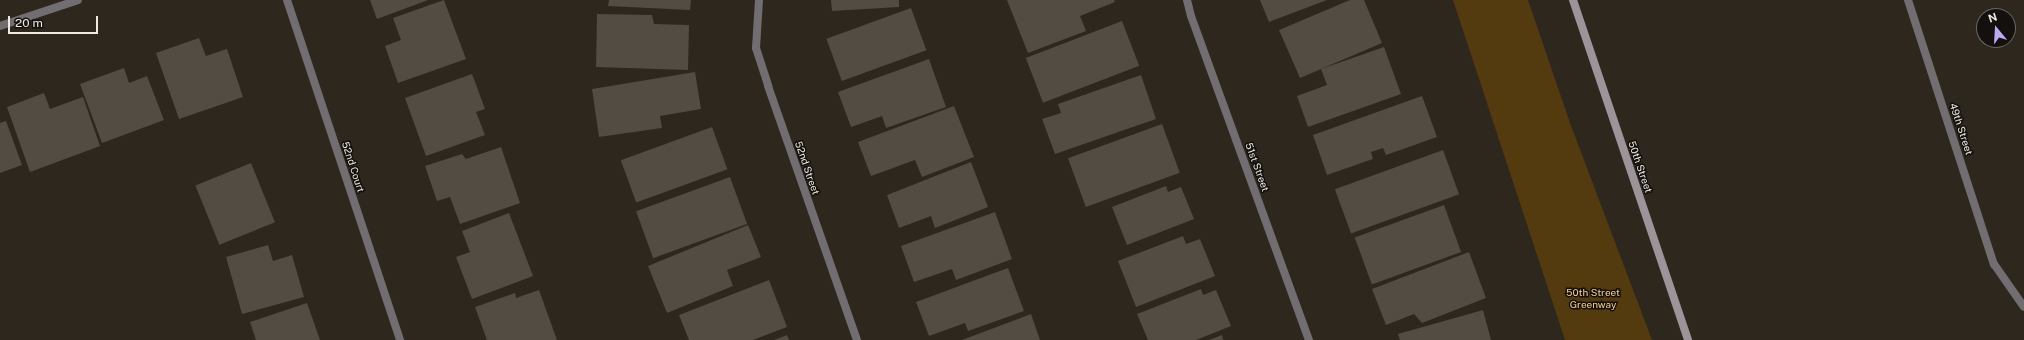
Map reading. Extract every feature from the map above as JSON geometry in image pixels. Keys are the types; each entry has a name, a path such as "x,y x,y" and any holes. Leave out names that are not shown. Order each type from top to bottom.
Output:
{"main road":[{"name":"50th Street","path":"1573,0 1688,340"}],"street":[{"path":"0,26 78,0"},
{"name":"52nd Court","path":"287,0 400,340"},
{"name":"52nd Street","path":"759,0 756,48 857,340"},
{"name":"51st Street","path":"1187,0 1191,16 1309,340"},
{"name":"49th Street","path":"1908,0 1994,264 2024,306"}],"green space":[{"name":"50th Street Greenway","path":"1453,0 1528,0 1570,123 1652,340 1565,340"}],"building":[{"path":"370,0 428,0 377,19"},
{"path":"444,0 466,59 398,83 385,46 401,40 393,18"},
{"path":"609,0 691,0 690,10 608,6"},
{"path":"831,0 899,0 899,7 832,11"},
{"path":"1007,0 1114,0 1115,2 1080,16 1086,31 1028,53"},
{"path":"1260,0 1327,0 1269,22"},
{"path":"1350,0 1364,0 1382,43 1300,78 1279,30"},
{"path":"911,8 926,50 842,81 826,39"},
{"path":"597,14 652,15 654,24 689,25 688,70 596,67"},
{"path":"1122,21 1139,66 1043,103 1026,58"},
{"path":"199,38 206,56 227,49 243,97 179,119 156,53"},
{"path":"1384,47 1401,94 1308,127 1297,96 1327,85 1321,69"},
{"path":"929,59 946,107 886,128 882,116 851,127 838,92"},
{"path":"124,68 129,83 147,76 164,120 102,143 80,84"},
{"path":"695,72 701,109 660,116 662,128 599,137 592,89"},
{"path":"472,74 485,109 476,112 485,135 426,156 405,98"},
{"path":"1141,75 1156,119 1055,154 1042,119 1061,113 1058,104"},
{"path":"44,93 50,109 83,97 100,146 30,172 7,107"},
{"path":"1422,96 1437,137 1386,155 1383,148 1371,152 1373,159 1327,175 1313,135"},
{"path":"954,106 974,157 922,177 915,160 871,176 858,142"},
{"path":"6,121 22,165 0,173 0,123"},
{"path":"1162,124 1180,173 1086,207 1068,158"},
{"path":"712,127 727,169 636,202 621,160"},
{"path":"501,147 520,203 460,224 450,197 437,201 425,166 462,154 466,159"},
{"path":"1443,150 1459,194 1351,233 1335,189"},
{"path":"971,162 988,207 935,228 931,216 899,228 887,195"},
{"path":"251,163 275,222 219,245 195,185"},
{"path":"730,177 747,224 653,258 636,211"},
{"path":"1166,186 1168,192 1181,187 1194,219 1127,245 1112,207"},
{"path":"1444,205 1461,252 1372,284 1355,237"},
{"path":"995,212 1012,259 956,280 952,269 914,282 901,246"},
{"path":"509,213 533,276 472,299 456,257 470,252 462,231"},
{"path":"748,225 761,257 727,270 733,286 667,313 648,266"},
{"path":"1183,236 1186,244 1200,239 1215,276 1136,307 1118,261"},
{"path":"268,245 273,261 292,255 304,297 242,314 226,257"},
{"path":"1469,252 1486,298 1422,323 1414,314 1386,325 1372,289"},
{"path":"1008,268 1024,311 968,331 965,323 929,336 916,302"},
{"path":"769,280 787,327 753,340 689,340 679,315"},
{"path":"1201,289 1203,295 1216,290 1231,326 1196,340 1148,340 1137,314"},
{"path":"539,290 557,340 487,340 475,307 515,293 516,298"},
{"path":"307,303 320,340 256,340 250,322"},
{"path":"1483,310 1491,340 1400,340 1398,334"},
{"path":"1031,314 1040,340 962,340"},
{"path":"787,335 789,340 774,340"},
{"path":"1222,335 1223,340 1209,340"}]}
